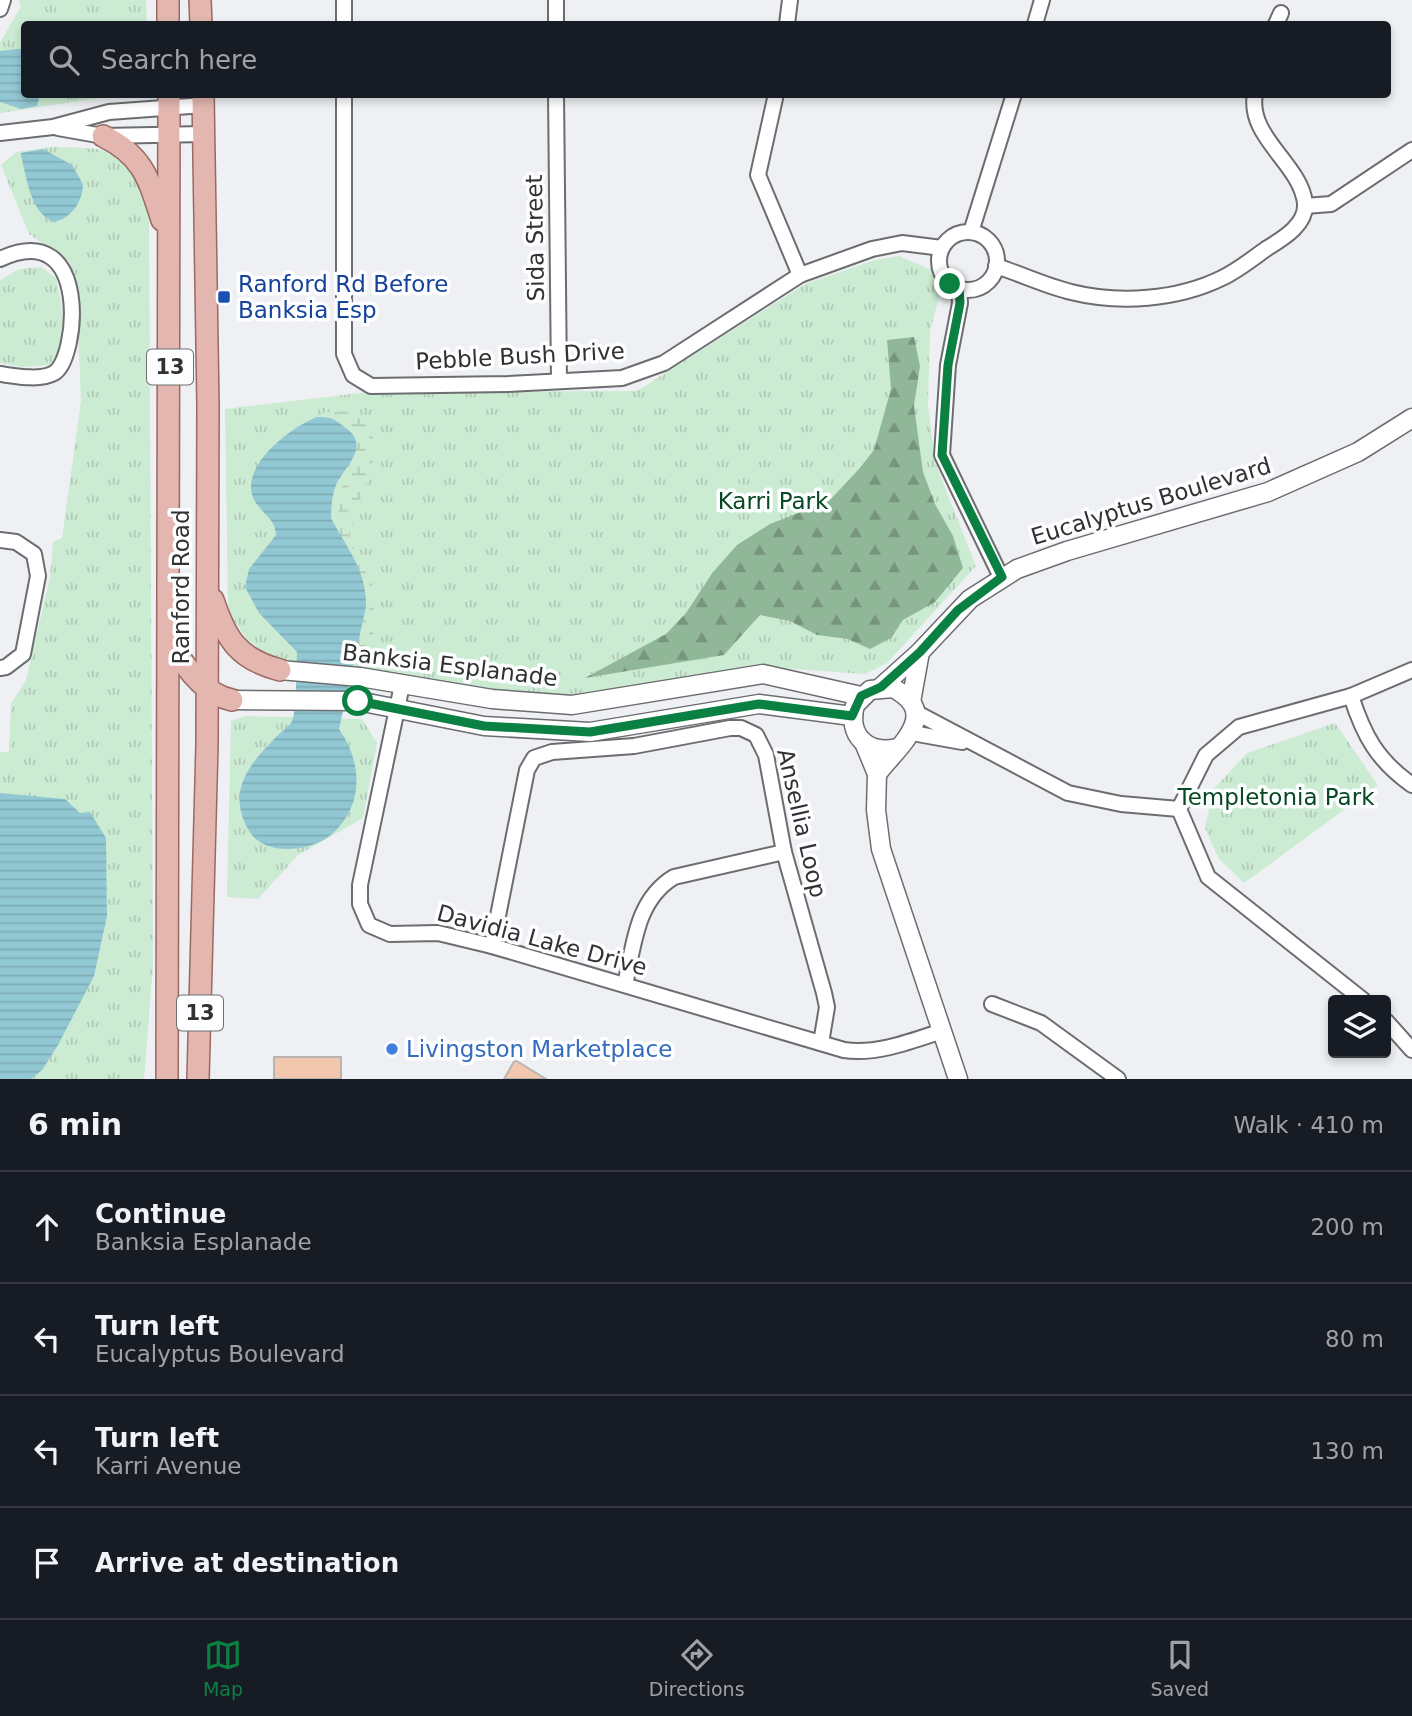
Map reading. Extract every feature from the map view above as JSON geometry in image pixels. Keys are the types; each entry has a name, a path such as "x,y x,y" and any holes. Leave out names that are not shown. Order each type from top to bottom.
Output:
{"main road":[{"path":"167,0 168,21"},
{"path":"200,0 201,21"},
{"name":"Ranford Road","path":"199,1076 207,732 203,100"},
{"name":"Ranford Road","path":"167,1079 170,101"},
{"path":"103,136 140,162 170,242"},
{"path":"207,585 222,627 240,652 259,664 280,670"},
{"path":"170,640 180,659 207,688 230,700"},
{"path":"207,732 212,716 220,705 230,700"}],"street":[{"path":"0,9 4,0"},
{"path":"344,0 344,21"},
{"path":"556,0 556,21"},
{"path":"787,21 790,0"},
{"path":"1036,21 1042,0"},
{"name":"Pebble Bush Drive","path":"344,98 344,354 353,374 371,386 622,378 664,363 800,275 872,248 902,243 942,248"},
{"name":"Sida Street","path":"556,98 559,381"},
{"path":"775,98 758,175 800,275"},
{"path":"971,232 1013,98"},
{"path":"996,266 1070,292 1117,299 1164,295 1221,279 1289,235 1300,222 1305,206 1296,180 1262,129 1256,115 1255,98"},
{"path":"0,133 53,127 96,114 170,101 203,100"},
{"path":"53,127 103,136 204,134"},
{"path":"1305,206 1331,204 1412,150"},
{"path":"971,232 980,235 993,248 996,266 993,275 978,288 959,288 944,276 939,257 942,248 954,235 971,232"},
{"path":"0,259 31,252 45,254 57,260 65,271 71,290 69,346 64,363 54,373 41,376 0,374"},
{"path":"959,288 960,303 948,365 942,455 1002,577"},
{"name":"Eucalyptus Boulevard","path":"861,696 881,687 920,652 958,610 1002,577 1056,555 1295,482 1358,452 1412,418"},
{"path":"0,540 16,542 34,554 38,576 23,654 6,667 0,668"},
{"path":"877,774 912,733 920,652"},
{"name":"Banksia Esplanade","path":"280,670 360,677 492,699 572,705 763,674 861,696"},
{"path":"1357,995 1208,877 1179,809 1206,755 1239,727 1351,696 1412,670"},
{"name":"Davidia Lake Drive","path":"402,685 360,885 363,917 369,925 390,934 438,933 492,946 859,1052 942,1031"},
{"path":"881,687 893,688 913,707 974,744 1068,793 1121,804 1179,809"},
{"path":"861,696 852,716 858,737 866,745 877,774 876,810 881,849 958,1079"},
{"path":"1351,696 1362,728 1387,767 1412,785"},
{"name":"Banksia Esplanade","path":"230,700 358,701 484,726 590,732 759,704 852,716"},
{"name":"Ansellia Loop","path":"492,946 527,770 534,758 541,754 634,746 730,728 749,731 761,742 766,754 784,852 824,993 827,1007 821,1043"},
{"path":"912,733 974,744"},
{"path":"866,745 886,751 897,748"},
{"path":"625,985 643,906 663,884 674,877 784,852"},
{"path":"992,1004 1041,1023 1118,1079"},
{"path":"1391,1027 1412,1050"}],"green space":[{"path":"19,0 146,0 147,21 21,21 21,98 100,98 0,113 0,43 21,6"},
{"path":"52,147 89,148 116,154 135,172 149,206 153,966 144,1079 0,1079 0,752 9,752 11,704 26,680 50,577 53,542 62,538 81,401 76,280 69,261 29,234 1,165 16,152"},
{"name":"Karri Park","path":"899,256 934,271 940,294 930,331 928,404 935,462 976,566 887,663 865,674 761,667 587,698 489,696 315,669 270,658 248,641 231,616 228,604 225,409 369,392 637,391 805,284 872,261"},
{"path":"41,267 56,278 60,302 63,332 56,365 22,367 0,363 0,280 19,269"},
{"path":"914,337 920,366 914,406 923,472 935,504 953,536 963,568 935,602 903,620 891,638 870,649 848,639 817,635 790,621 760,615 724,655 585,678 666,634 686,613 713,572 737,545 770,524 829,501 874,450 891,389 887,340"},
{"path":"356,410 378,446 348,538 374,587 373,651 355,667 362,598 338,542 339,496 357,444 320,413"},
{"path":"740,483 747,495 731,504 725,492"},
{"path":"245,716 362,719 377,743 363,818 298,855 258,899 227,897 231,721"},
{"name":"Templetonia Park","path":"1335,723 1378,785 1244,883 1219,859 1205,828 1213,790 1247,753"}],"water":[{"path":"21,50 21,98 39,98 37,106 21,109 0,102 0,51"},
{"path":"43,149 72,165 83,184 81,197 75,208 66,217 54,222 40,211 35,203 21,156 21,153"},
{"path":"317,417 339,422 353,435 356,442 354,456 335,489 331,518 360,571 365,594 366,607 339,729 347,742 356,769 355,796 343,822 332,834 311,845 282,849 265,845 251,834 242,815 240,801 244,778 258,756 292,721 296,688 297,652 259,613 245,587 249,569 276,535 274,525 256,503 251,490 252,477 268,451 293,430"},
{"path":"0,793 65,799 80,813 90,812 106,838 107,916 94,976 58,1045 42,1070 31,1079 0,1079"}],"building":[{"path":"274,1057 341,1057 341,1079 274,1079"},
{"path":"515,1060 546,1079 504,1079"}],"place":[{"name":"Ranford Rd Before Banksia Esp","path":"224,297"},
{"name":"Livingston Marketplace","path":"392,1049"}],"route":[{"path":"358,701 484,726 590,732 759,704 852,716 861,696 881,687 920,652 970,599 1002,577 942,455 948,365 952,332 960,303 959,288 950,284"}]}
